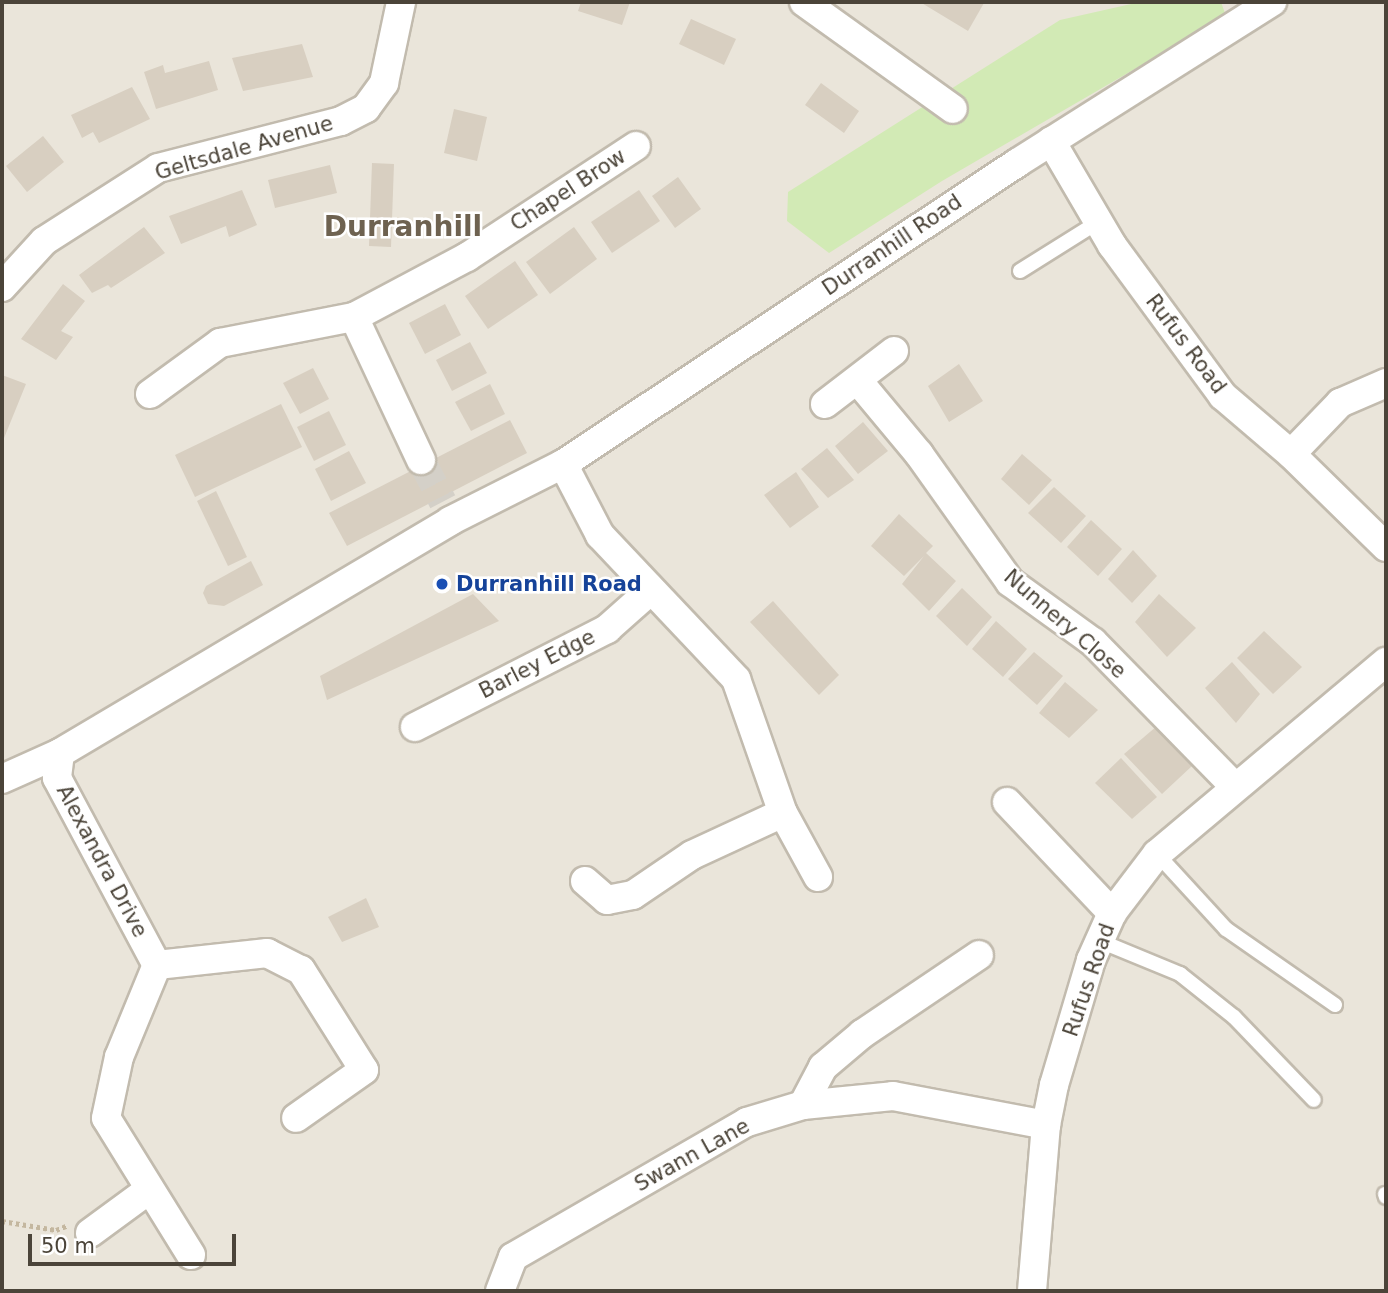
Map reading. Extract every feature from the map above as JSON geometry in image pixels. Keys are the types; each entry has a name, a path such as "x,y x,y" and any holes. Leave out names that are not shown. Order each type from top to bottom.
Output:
{"street":[{"name":"Geltsdale Avenue","path":"2,287 44,241 158,168 341,121 366,108 384,83 401,2"},
{"path":"804,2 953,108"},
{"name":"Durranhill Road","path":"2,779 60,753 446,512 563,464 1051,141 1272,2"},
{"name":"Rufus Road","path":"1051,141 1098,222 1223,396 1291,454 1386,547"},
{"name":"Chapel Brow","path":"150,394 220,343 354,317 467,257 636,146"},
{"path":"354,317 421,460"},
{"path":"825,404 859,382 894,351"},
{"name":"Nunnery Close","path":"859,382 919,454 1010,582 1093,642 1234,786"},
{"path":"1291,454 1340,403 1386,383"},
{"path":"563,464 600,535 736,679 783,813 818,877"},
{"name":"Barley Edge","path":"415,727 607,629 651,590"},
{"name":"Rufus Road","path":"1032,1291 1046,1125 1054,1085 1100,941 1112,913 1157,854 1234,786 1386,662"},
{"name":"Alexandra Drive","path":"60,753 57,778 157,965"},
{"path":"1007,802 1112,913"},
{"path":"585,881 607,900 633,895 692,855 783,813"},
{"path":"191,1255 106,1118 119,1057 157,965 267,953 301,970 364,1070 296,1118"},
{"path":"803,1105 823,1067 862,1034 979,955"},
{"name":"Swann Lane","path":"500,1291 513,1257 747,1122 803,1105 893,1096 1046,1125"},
{"path":"97,1228 150,1189"}],"lane":[{"path":"1020,271 1098,222"},
{"path":"1157,854 1226,929 1335,1005"},
{"path":"1100,941 1180,974 1234,1017 1314,1100"}],"path":[{"path":"2,1222 56,1230 85,1219 97,1228"}],"shaded area":[{"path":"2,2 1386,2 1386,1291 2,1291"}],"green space":[{"path":"1140,2 1221,2 1226,16 942,181 829,253 787,221 788,192 1060,20"}],"building":[{"path":"581,2 630,2 622,25 578,11"},
{"path":"920,2 981,2 984,3 968,31"},
{"path":"691,19 736,39 724,65 679,44"},
{"path":"302,44 313,77 243,91 232,58"},
{"path":"209,61 218,90 156,109 144,72 163,65 165,73"},
{"path":"821,83 859,111 844,133 805,105"},
{"path":"132,87 150,119 99,143 93,132 82,138 71,115"},
{"path":"454,109 487,117 477,161 444,153"},
{"path":"43,136 64,162 27,192 6,166"},
{"path":"372,163 394,164 391,247 369,246"},
{"path":"330,165 337,193 275,208 268,180"},
{"path":"678,177 701,209 675,228 652,196"},
{"path":"242,190 257,225 229,237 226,226 181,244 169,216"},
{"path":"639,190 660,221 612,253 591,222"},
{"path":"144,227 165,253 111,288 108,285 92,293 79,275"},
{"path":"574,227 597,259 550,294 526,262"},
{"path":"515,261 538,295 488,329 465,296"},
{"path":"63,284 85,301 61,331 73,337 56,360 21,339"},
{"path":"445,304 461,335 425,354 409,323"},
{"path":"470,342 487,373 452,391 436,360"},
{"path":"959,364 983,401 949,422 928,386"},
{"path":"313,368 329,399 300,414 283,383"},
{"path":"2,375 26,384 2,443"},
{"path":"490,384 505,414 471,431 455,402"},
{"path":"281,404 302,447 195,497 175,455"},
{"path":"329,411 346,445 314,461 297,427"},
{"path":"510,420 527,453 347,546 329,513"},
{"path":"863,422 888,451 858,474 835,446"},
{"path":"827,448 854,480 828,498 801,469"},
{"path":"349,451 366,483 331,501 315,469"},
{"path":"1022,454 1052,480 1029,505 1001,479"},
{"path":"796,472 819,507 790,528 764,495"},
{"path":"1054,487 1086,516 1061,543 1028,513"},
{"path":"216,491 247,557 228,566 197,501"},
{"path":"899,514 933,546 926,553 956,581 929,611 902,584 924,556 904,576 871,546"},
{"path":"1091,520 1122,549 1098,576 1067,547"},
{"path":"1133,550 1157,576 1132,603 1108,579"},
{"path":"251,561 263,585 224,606 208,604 203,593 206,586"},
{"path":"962,588 992,617 967,646 936,616"},
{"path":"473,594 499,621 327,700 320,676"},
{"path":"1159,594 1196,628 1167,657 1135,622"},
{"path":"773,601 839,675 819,695 750,622"},
{"path":"996,621 1027,649 1003,677 972,649"},
{"path":"1264,631 1302,667 1273,694 1237,658"},
{"path":"1034,652 1063,676 1037,705 1008,679"},
{"path":"1232,662 1260,694 1236,723 1205,688"},
{"path":"1065,682 1098,710 1069,738 1039,713"},
{"path":"1157,726 1192,766 1162,794 1124,754"},
{"path":"1121,758 1157,797 1132,819 1095,783"},
{"path":"366,898 379,927 342,942 328,917"}],"tunnel":[{"path":"421,460 443,502"}],"place":[{"name":"Durranhill Road","path":"442,584"}],"district":[{"name":"Durranhill","path":"403,227"}]}
